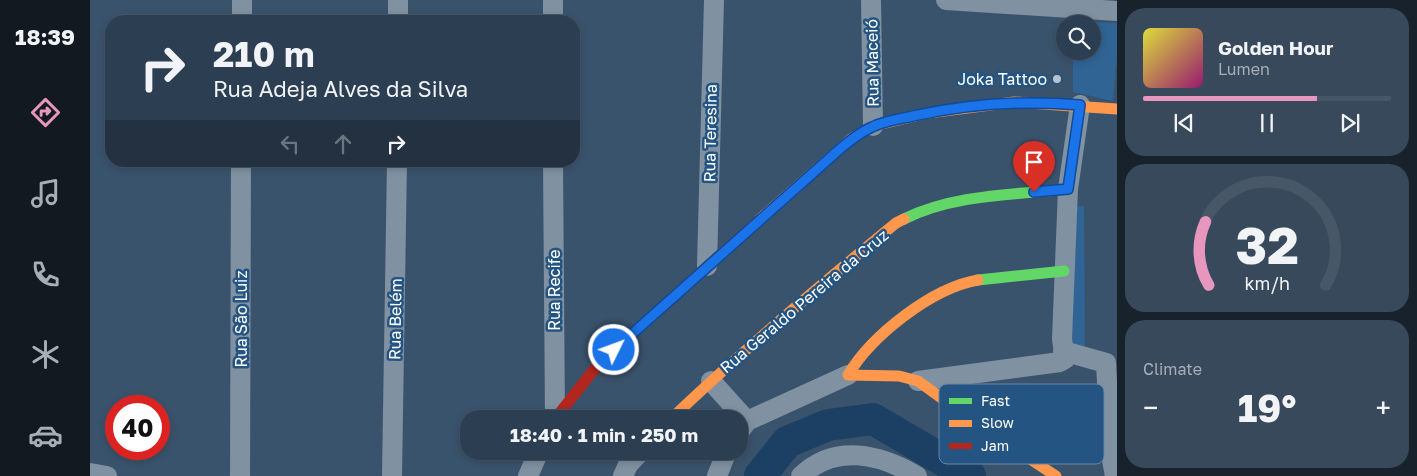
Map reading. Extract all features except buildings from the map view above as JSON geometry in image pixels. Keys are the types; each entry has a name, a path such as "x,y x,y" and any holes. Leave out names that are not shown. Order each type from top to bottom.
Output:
{"street":[{"path":"242,0 242,15"},
{"path":"398,0 398,15"},
{"path":"554,0 554,15"},
{"name":"Rua Teresina","path":"707,266 714,0"},
{"name":"Rua Maceió","path":"871,0 873,126"},
{"path":"946,0 1117,11"},
{"path":"562,410 592,372 707,266 832,156 851,140 873,126 928,113 1014,102 1117,109"},
{"path":"1062,356 1068,189 1080,105"},
{"name":"Rua São Luiz","path":"240,476 242,167"},
{"name":"Rua Belém","path":"392,476 397,167"},
{"name":"Rua Recife","path":"553,167 555,410"},
{"name":"Rua Geraldo Pereira da Cruz","path":"680,410 808,295 896,223 922,210 952,202 1068,189"},
{"path":"856,374 858,358 869,346 917,306 944,290 984,280 1064,271"},
{"path":"918,381 1062,356 1106,363 1111,455 1115,476"},
{"path":"748,425 856,374 899,376 918,381 939,396"},
{"path":"711,381 731,410"},
{"path":"801,476 823,460 843,454 870,456 887,461 917,476"},
{"path":"533,474 537,460"},
{"path":"623,476 628,465 633,460"},
{"path":"717,476 723,460"},
{"path":"1038,464 1056,476"},
{"path":"90,473 107,476"}],"shaded area":[{"path":"1101,23 1117,23 1117,55 1113,101 1073,92 1073,60 1101,60"},
{"path":"1084,206 1085,352 1068,346 1071,207"}],"waterway":[{"path":"760,476 787,442 828,425 873,419 939,458"},
{"path":"950,464 970,476"}],"traffic: fast":[{"path":"904,219 923,211 964,200 1068,189"},
{"path":"978,280 1064,271"}],"traffic: slow":[{"path":"759,220 851,139 873,126 928,113 1014,102 1117,109"},
{"path":"681,410 838,270 896,223 904,219"},
{"path":"939,396 918,381 899,376 848,375 872,344 905,316 923,303 942,293 978,280"},
{"path":"1038,464 1056,476"}],"traffic: jam":[{"path":"562,410 592,372 614,350 759,220"}],"place":[{"name":"Joka Tattoo","path":"1057,79"}],"route":[{"path":"614,350 832,156 851,140 873,126 928,113 1014,102 1080,105 1068,189 1034,192"}]}
